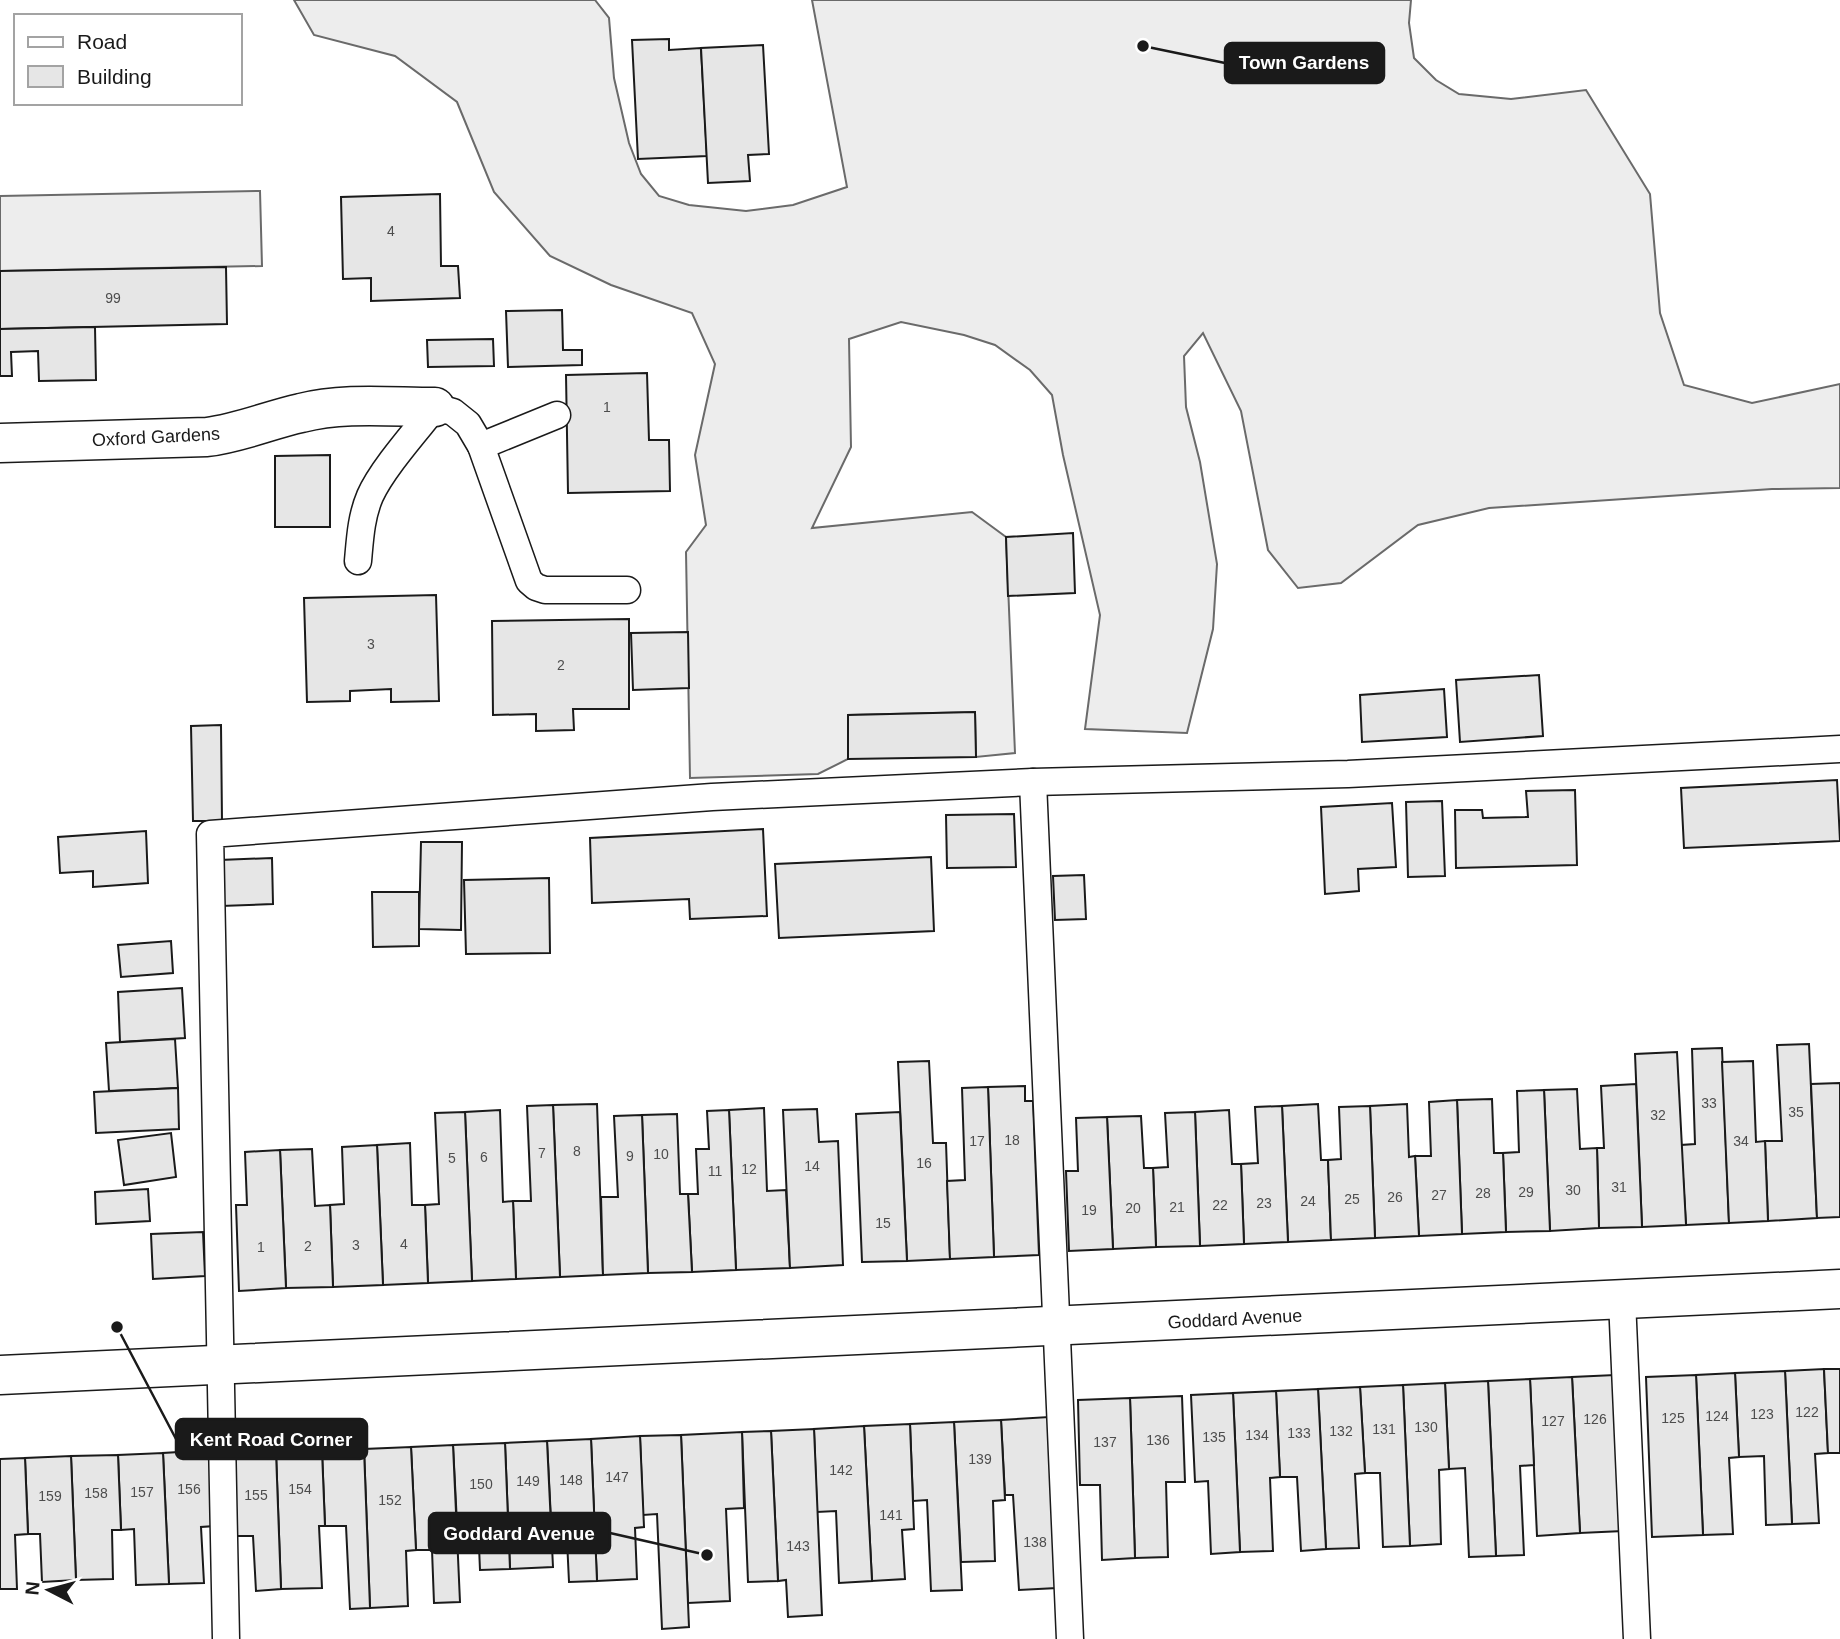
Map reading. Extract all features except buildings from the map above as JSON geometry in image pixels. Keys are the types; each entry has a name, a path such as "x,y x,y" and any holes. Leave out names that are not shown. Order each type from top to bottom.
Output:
{"street":[{"name":"Oxford Gardens","path":"0,443 207,437 322,409 435,407"},
{"name":"Goddard Avenue","path":"0,1375 1840,1289"}],"lane":[{"name":"Oxford Gardens","path":"435,407 453,412 468,424 481,446 528,581 545,590 627,590"},
{"path":"358,561 362,521 370,495 435,407"},
{"path":"481,446 557,415"},
{"path":"226,1639 210,834 712,797 1033,782 1348,774 1840,749"},
{"path":"1033,782 1070,1639"},
{"path":"1622,1300 1637,1639"}],"shaded area":[{"path":"294,0 595,0 609,18 614,78 629,143 641,174 659,196 689,205 746,211 793,205 847,187 812,0 1411,0 1409,23 1414,58 1436,80 1459,94 1511,99 1586,90 1650,194 1660,313 1684,385 1752,403 1840,384 1840,488 1772,489 1489,508 1418,525 1341,583 1298,588 1268,550 1241,411 1203,333 1184,356 1186,407 1200,462 1217,564 1213,629 1187,733 1085,729 1100,615 1052,395 1030,370 995,345 964,335 901,322 849,339 851,447 812,528 972,512 1006,537 1015,753 976,757 975,712 848,715 848,759 818,774 690,778 686,552 706,525 695,455 715,364 692,313 611,285 550,256 494,192 457,102 395,56 314,35"},
{"path":"260,191 262,266 0,271 0,196"}],"place":[{"name":"Town Gardens","path":"1143,46"},
{"name":"Kent Road Corner","path":"117,1327"},
{"name":"Goddard Avenue","path":"707,1555"}]}
